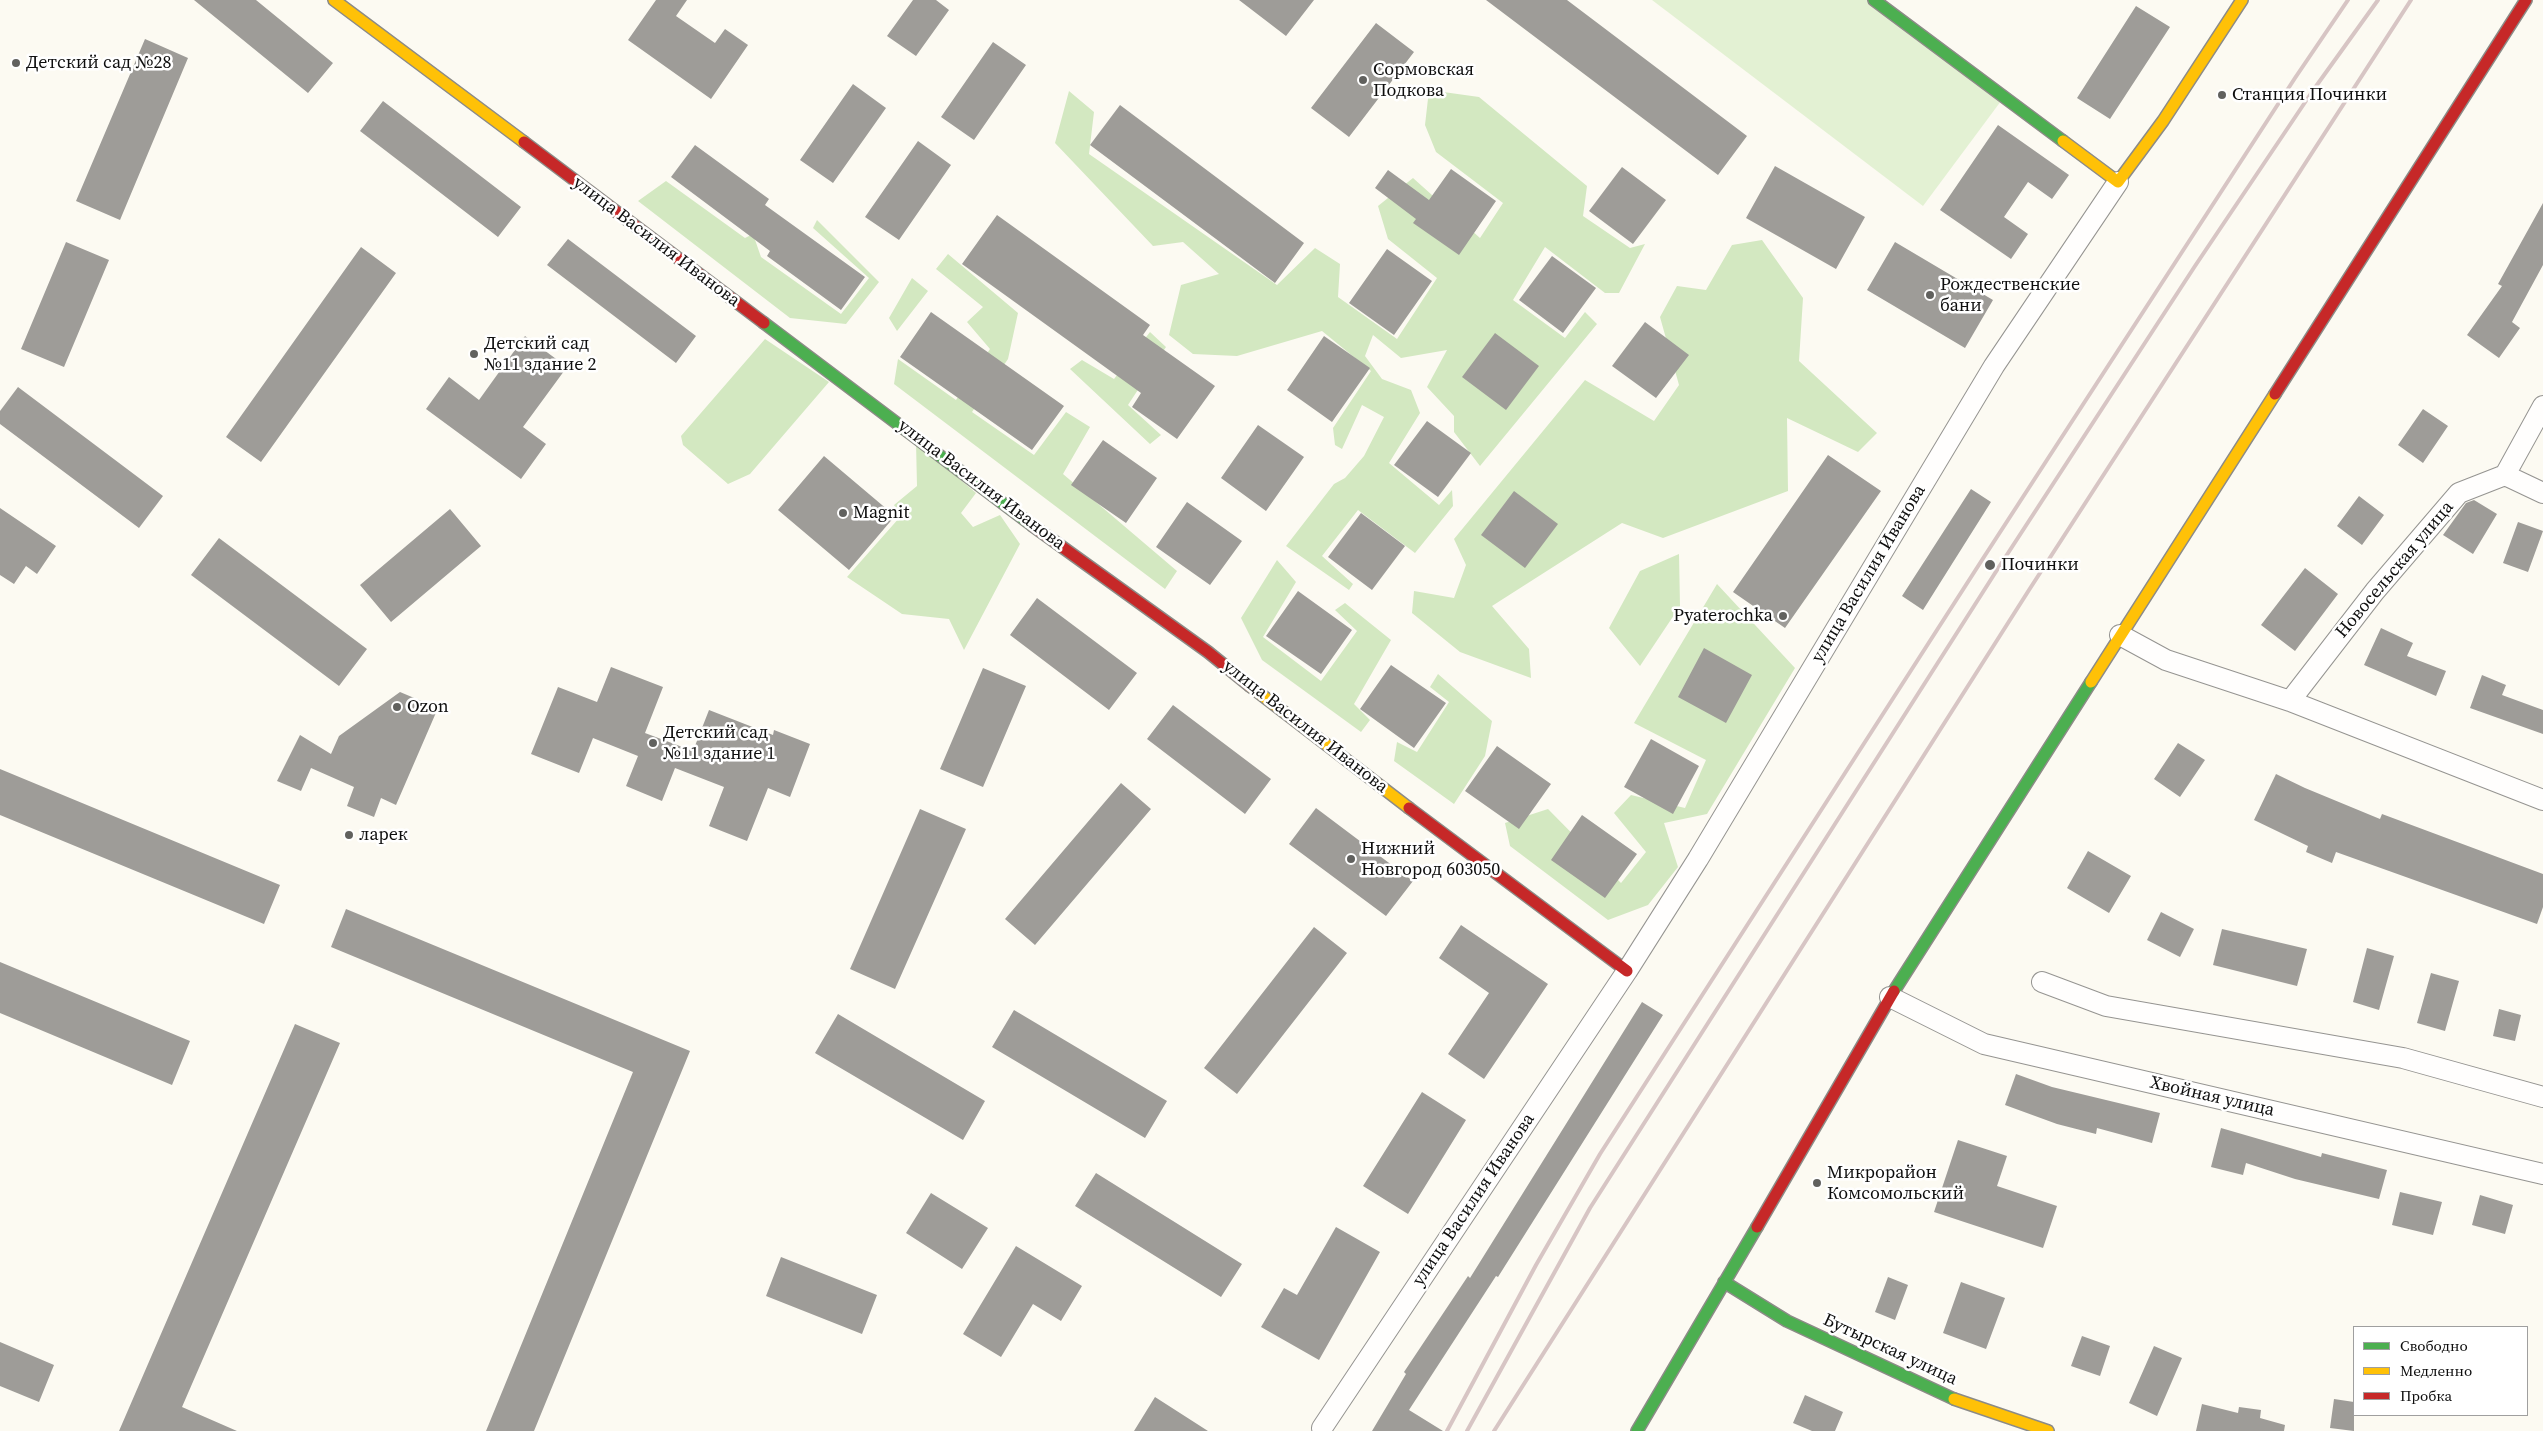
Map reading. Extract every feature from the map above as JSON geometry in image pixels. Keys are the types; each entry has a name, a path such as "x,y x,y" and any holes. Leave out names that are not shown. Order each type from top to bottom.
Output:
{"street":[{"name":"улица Василия Иванова","path":"334,0 1035,527 1208,652 1304,729 1627,971"},
{"path":"1874,0 2118,182 2163,121 2242,0"},
{"path":"1637,1431 1793,1168 1890,997 2526,0"},
{"name":"улица Василия Иванова","path":"1322,1428 1627,971 1698,859 1994,366 2118,182"},
{"path":"2543,406 2505,475 2543,493"},
{"name":"Новосельская улица","path":"2290,701 2376,592 2459,493 2505,475"},
{"path":"2120,636 2184,667 2290,701 2543,800"},
{"path":"2042,982 2106,1006 2404,1058 2543,1097"},
{"name":"Хвойная улица","path":"1890,997 1984,1044 2543,1174"},
{"name":"Бутырская улица","path":"1724,1282 1787,1321 1965,1404 2048,1431"}],"green space":[{"path":"1652,0 1874,0 2004,97 1923,206"},
{"path":"1429,90 1479,97 1587,186 1583,216 1630,248 1645,244 1619,293 1605,293 1545,247 1513,300 1565,338 1585,312 1597,324 1480,466 1454,432 1454,416 1427,387 1447,350 1401,358 1373,335 1365,356 1382,379 1411,390 1420,413 1389,463 1439,505 1452,490 1453,506 1415,553 1358,510 1322,556 1353,584 1349,590 1286,546 1334,484 1345,478 1364,456 1384,417 1362,405 1342,449 1335,445 1333,428 1371,371 1322,331 1237,356 1193,354 1169,335 1181,285 1219,274 1183,242 1153,246 1055,143 1069,91 1094,112 1089,154 1277,285 1315,248 1340,264 1338,297 1397,339 1437,278 1388,239 1378,206 1413,178 1480,238 1503,203 1436,152 1425,125"},
{"path":"666,181 745,238 753,234 761,257 841,314 869,278 813,228 817,220 879,282 846,324 790,318 638,201"},
{"path":"1762,240 1803,298 1799,361 1877,433 1858,452 1787,418 1788,491 1663,538 1622,523 1492,606 1529,649 1531,678 1460,652 1412,613 1414,591 1454,598 1466,565 1454,539 1585,380 1654,421 1679,385 1660,317 1677,286 1706,290 1732,245"},
{"path":"948,254 1018,313 1008,359 972,412 1034,455 1066,412 1090,427 1063,474 1177,571 1165,589 894,384 898,359 956,400 990,349 967,322 983,307 936,269"},
{"path":"912,278 928,291 897,331 889,318"},
{"path":"1150,332 1166,347 1128,405 1161,435 1150,444 1070,369 1082,360 1114,379"},
{"path":"765,339 829,382 750,474 728,484 683,445 681,436"},
{"path":"916,442 976,493 961,513 973,527 1000,515 1020,544 964,650 949,619 902,614 847,577 900,517 894,505 917,486"},
{"path":"1679,554 1680,606 1640,666 1609,628 1640,571"},
{"path":"1277,560 1296,582 1263,637 1321,681 1357,631 1335,610 1345,603 1391,640 1354,704 1370,720 1361,732 1262,660 1241,618"},
{"path":"1717,584 1795,668 1707,814 1664,823 1678,867 1648,905 1608,920 1510,846 1505,823 1548,809 1621,883 1646,852 1614,813 1631,795 1685,808 1706,760 1634,723"},
{"path":"1438,674 1492,721 1485,756 1454,804 1394,761 1397,742 1417,752 1449,702 1430,687"}],"building":[{"path":"194,0 256,0 333,63 308,93"},
{"path":"656,0 687,0 676,16 715,43 725,29 748,45 711,99 628,40"},
{"path":"913,0 936,0 949,10 916,56 887,36"},
{"path":"1239,0 1314,0 1286,36"},
{"path":"1486,0 1567,0 1747,136 1718,175"},
{"path":"2136,6 2170,27 2110,119 2077,98"},
{"name":"Сормовская Подкова","path":"1376,23 1414,52 1349,137 1311,108"},
{"path":"145,39 188,58 120,220 76,201"},
{"path":"993,42 1026,65 974,140 941,117"},
{"path":"853,84 886,108 833,183 800,160"},
{"path":"383,101 521,207 498,237 360,131"},
{"path":"1120,105 1304,243 1275,283 1090,145"},
{"path":"1998,125 2069,175 2052,199 2028,182 2004,217 2028,234 2011,259 1940,210"},
{"path":"918,141 951,165 899,240 865,217"},
{"path":"695,145 769,199 765,205 865,277 841,310 767,256 770,251 671,177"},
{"path":"1775,166 1865,217 1836,269 1746,218"},
{"path":"1622,167 1666,200 1633,244 1589,211"},
{"path":"1451,169 1496,201 1459,255 1413,223 1416,219 1375,188 1388,170 1429,200"},
{"path":"2543,203 2543,265 2512,322 2520,328 2499,358 2467,335 2502,286 2498,284"},
{"path":"997,215 1150,325 1143,335 1215,386 1177,439 1132,407 1141,393 962,264"},
{"path":"568,239 696,336 676,363 547,265"},
{"path":"66,242 109,260 64,367 21,349"},
{"name":"Рождественские бани","path":"1895,242 1993,300 1965,348 1867,290"},
{"path":"361,247 396,273 261,462 226,437"},
{"path":"1387,249 1432,281 1394,335 1349,303"},
{"path":"1552,256 1596,288 1563,333 1519,300"},
{"path":"931,312 1064,406 1032,450 900,357"},
{"path":"1645,322 1689,355 1656,398 1612,366"},
{"path":"1495,333 1539,366 1506,410 1462,377"},
{"path":"525,336 567,367 523,427 546,444 521,479 426,409 449,377 479,400"},
{"path":"1324,336 1370,368 1332,422 1287,390"},
{"path":"18,387 163,496 139,528 0,424 0,411"},
{"path":"2423,409 2448,426 2423,463 2398,445"},
{"path":"1427,421 1471,453 1438,497 1394,465"},
{"path":"1258,425 1304,457 1266,511 1221,478"},
{"path":"1103,440 1157,478 1126,523 1071,485"},
{"path":"1828,455 1881,491 1785,628 1733,592"},
{"path":"824,456 895,516 849,570 778,510"},
{"name":"Починки","path":"1971,489 1991,502 1923,610 1902,596"},
{"path":"1514,491 1558,524 1525,568 1481,535"},
{"path":"2359,496 2384,515 2362,545 2337,526"},
{"path":"2474,500 2497,514 2473,554 2443,535 2466,503"},
{"path":"1187,502 1242,541 1210,585 1156,547"},
{"path":"0,508 56,546 37,574 26,566 14,584 0,575"},
{"path":"450,509 481,546 391,622 360,585"},
{"path":"1361,513 1405,546 1372,590 1328,557"},
{"path":"2518,522 2543,531 2528,572 2503,563"},
{"path":"219,538 367,649 339,686 191,575"},
{"path":"2305,568 2338,594 2295,651 2261,625"},
{"path":"1298,591 1352,630 1321,674 1266,636"},
{"path":"1037,598 1137,673 1109,710 1010,635"},
{"path":"2381,628 2413,643 2407,656 2446,671 2436,696 2364,665"},
{"path":"1704,648 1752,675 1726,723 1678,697"},
{"path":"1391,665 1446,703 1414,748 1360,709"},
{"path":"611,667 663,687 645,733 693,751 709,710 773,735 774,730 810,744 790,797 768,788 747,841 709,826 724,787 675,768 662,801 626,786 638,756 593,738 579,773 531,754 558,687 597,702"},
{"path":"983,668 1026,686 983,787 940,769"},
{"path":"2482,675 2506,685 2502,695 2543,710 2543,734 2470,708"},
{"path":"400,692 438,708 396,805 381,798 374,817 347,806 354,787 311,768 301,791 277,781 300,735 331,754 339,736"},
{"path":"1173,705 1271,779 1245,814 1147,739"},
{"path":"1651,739 1699,766 1673,814 1624,787"},
{"path":"2178,743 2205,760 2180,797 2154,779"},
{"path":"1497,746 1551,784 1519,829 1465,791"},
{"path":"0,769 280,885 264,924 0,815"},
{"path":"2276,774 2380,819 2382,814 2543,874 2543,907 2537,924 2336,852 2332,863 2306,852 2308,846 2254,820"},
{"path":"1121,783 1151,809 1035,945 1005,919"},
{"path":"1316,808 1413,881 1386,916 1289,844"},
{"path":"920,809 966,829 895,989 850,969"},
{"path":"1582,815 1637,854 1605,898 1551,860"},
{"path":"2088,851 2131,876 2109,913 2067,888"},
{"path":"346,909 690,1051 534,1431 486,1431 633,1072 331,947"},
{"path":"2161,912 2194,929 2180,957 2147,940"},
{"path":"1461,925 1548,984 1484,1079 1448,1054 1489,993 1439,958"},
{"path":"1314,927 1347,953 1237,1094 1204,1068"},
{"path":"2222,929 2307,949 2297,986 2213,965"},
{"path":"2367,948 2394,956 2379,1010 2353,1002"},
{"path":"0,962 190,1041 172,1085 0,1013"},
{"path":"2431,973 2459,981 2445,1031 2417,1023"},
{"path":"1642,1002 1663,1015 1498,1277 1496,1276 1409,1410 1443,1431 1372,1431 1406,1374 1404,1372 1468,1276 1470,1278"},
{"path":"2499,1009 2521,1015 2515,1041 2493,1036"},
{"path":"1014,1010 1167,1101 1145,1138 992,1047"},
{"path":"838,1014 985,1101 963,1140 815,1053"},
{"path":"295,1024 340,1043 182,1407 237,1431 119,1431"},
{"path":"2016,1074 2052,1087 2160,1113 2152,1143 2097,1128 2096,1134 2057,1124 2005,1105"},
{"path":"1422,1092 1466,1120 1408,1214 1363,1186"},
{"path":"2221,1128 2321,1157 2322,1153 2387,1170 2379,1199 2295,1179 2246,1163 2243,1175 2211,1167"},
{"path":"1958,1140 2007,1156 1997,1186 2057,1206 2043,1248 1934,1212"},
{"path":"1096,1173 1242,1264 1221,1297 1075,1206"},
{"path":"2400,1192 2442,1202 2433,1235 2392,1225"},
{"path":"931,1193 988,1228 962,1269 906,1233"},
{"path":"2480,1195 2513,1205 2505,1234 2472,1225"},
{"path":"1336,1227 1380,1252 1319,1360 1261,1327 1284,1288 1297,1295"},
{"path":"1016,1246 1082,1286 1061,1321 1033,1304 1001,1357 963,1334"},
{"path":"781,1257 877,1295 862,1334 766,1296"},
{"path":"1888,1277 1908,1285 1895,1320 1875,1312"},
{"path":"1961,1282 2005,1298 1986,1349 1943,1333"},
{"path":"2082,1336 2110,1346 2100,1376 2071,1366"},
{"path":"0,1342 54,1365 39,1402 0,1386"},
{"path":"2154,1346 2182,1358 2157,1416 2129,1403"},
{"path":"1805,1395 1843,1412 1835,1431 1812,1431 1793,1423"},
{"path":"1155,1397 1208,1431 1134,1431"},
{"path":"2334,1399 2353,1402 2354,1431 2330,1428"},
{"path":"2202,1404 2238,1413 2239,1407 2261,1410 2260,1418 2285,1425 2284,1431 2196,1431"}],"railway":[{"path":"1447,1431 1536,1265 1600,1154 1982,560 2295,78 2348,0"},
{"path":"1467,1431 1590,1208 1997,570 2195,266 2314,89 2378,0"},
{"path":"1494,1431 2029,590 2411,0"}],"traffic: fast":[{"path":"1874,0 2063,141"},
{"path":"764,323 1033,526"},
{"path":"1894,991 2091,682"},
{"path":"1637,1431 1757,1227"},
{"path":"1724,1282 1787,1321 1954,1399"}],"traffic: slow":[{"path":"334,0 524,142"},
{"path":"2063,141 2118,182 2163,121 2242,0"},
{"path":"2091,682 2275,394"},
{"path":"1250,686 1409,808"},
{"path":"1954,1399 2048,1431"}],"traffic: jam":[{"path":"2275,394 2526,0"},
{"path":"524,142 764,323"},
{"path":"1033,526 1208,652 1250,686"},
{"path":"1409,808 1627,971"},
{"path":"1757,1227 1894,991"}],"place":[{"name":"Детский сад №28","path":"16,63"},
{"name":"Сормовская Подкова","path":"1363,80"},
{"name":"Станция Починки","path":"2222,95"},
{"name":"Рождественские бани","path":"1930,295"},
{"name":"Детский сад №11 здание 2","path":"474,354"},
{"name":"Magnit","path":"843,513"},
{"name":"Починки","path":"1990,565"},
{"name":"Pyaterochka","path":"1783,616"},
{"name":"Ozon","path":"397,707"},
{"name":"Детский сад №11 здание 1","path":"653,743"},
{"name":"ларек","path":"349,835"},
{"name":"Нижний Новгород 603050","path":"1351,859"},
{"name":"Микрорайон Комсомольский","path":"1817,1183"}]}
